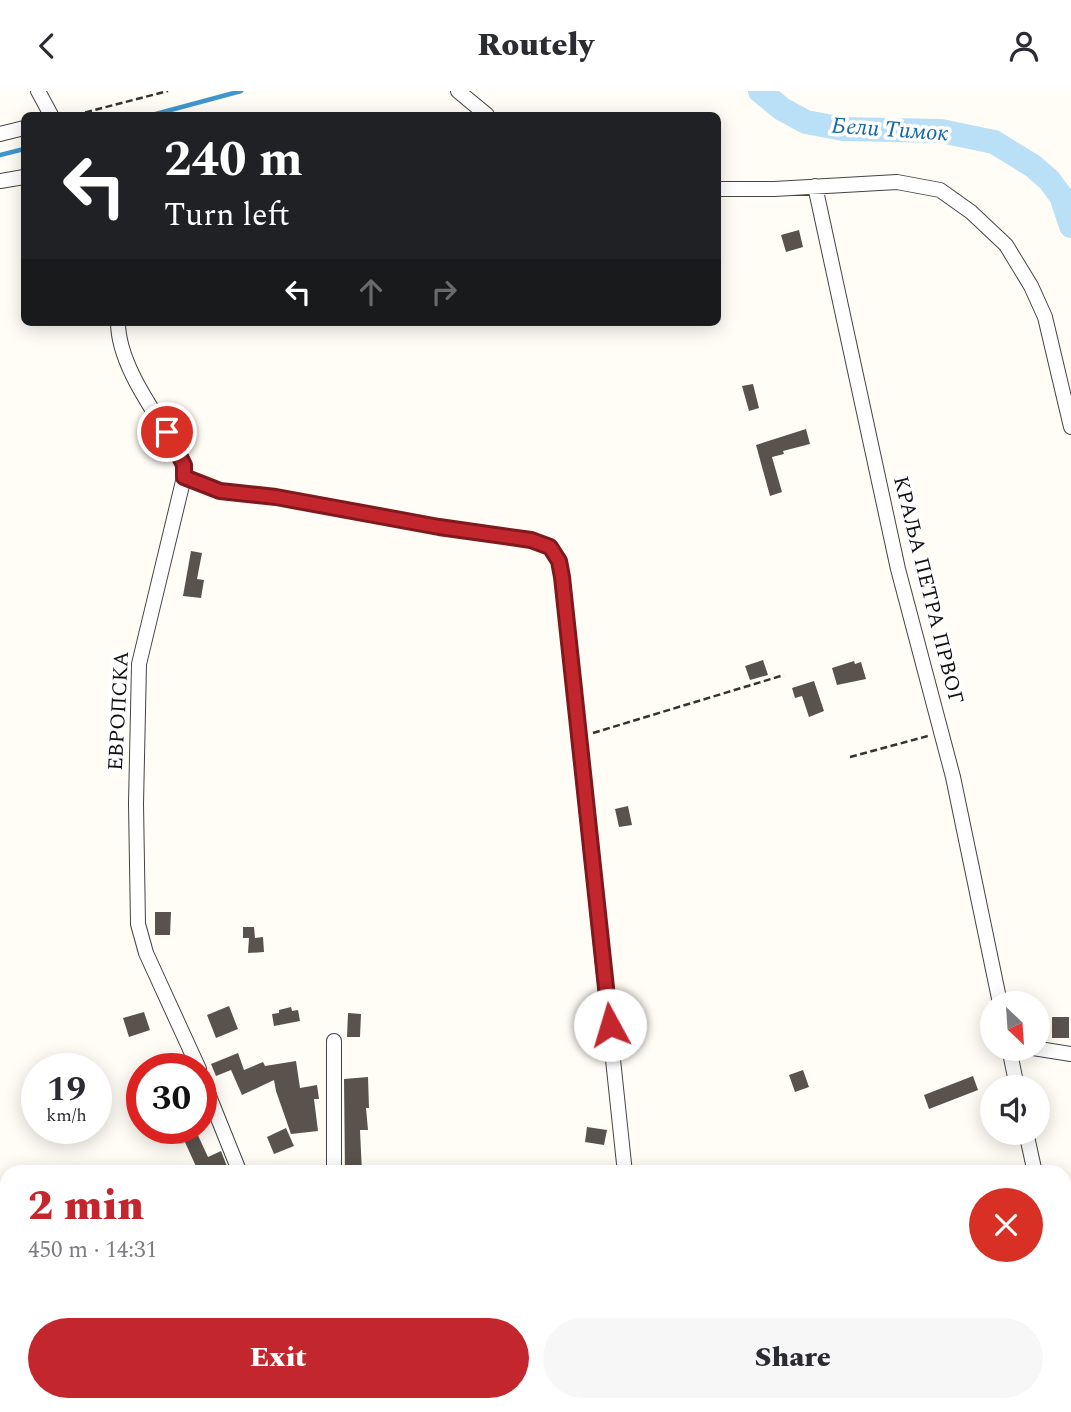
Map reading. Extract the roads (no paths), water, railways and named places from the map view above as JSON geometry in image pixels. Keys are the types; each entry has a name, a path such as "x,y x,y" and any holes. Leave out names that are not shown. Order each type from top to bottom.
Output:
{"street":[{"path":"38,91 49,112"},
{"path":"458,91 484,112"},
{"path":"0,134 21,129"},
{"path":"0,181 21,178"},
{"path":"721,189 897,182 940,190 971,212 1006,245 1031,286 1045,317 1071,427"},
{"name":"КРАЉА ПЕТРА ПРВОГ","path":"815,186 898,569 941,732 997,991"},
{"name":"ЕВРОПСКА","path":"118,326 118,341 128,365 184,465 184,477 139,664 136,804 138,924 146,953 192,1053"},
{"path":"184,477 220,491 276,497 439,527 531,540 550,547 559,561 624,1165"},
{"path":"334,1041 334,1165"},
{"path":"1050,1051 1071,1054"},
{"path":"217,1116 237,1165"},
{"path":"1029,1145 1033,1165"}],"waterway":[{"path":"163,112 241,91"},
{"name":"Бели Тимок","path":"760,91 782,109 806,122 843,129 941,131 994,142 1033,166 1049,180 1061,196 1071,226"},
{"path":"0,155 21,150"}]}
